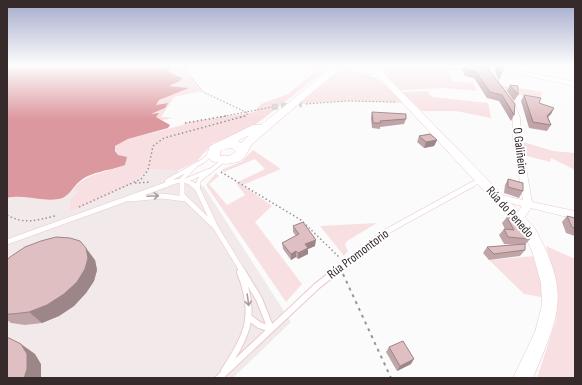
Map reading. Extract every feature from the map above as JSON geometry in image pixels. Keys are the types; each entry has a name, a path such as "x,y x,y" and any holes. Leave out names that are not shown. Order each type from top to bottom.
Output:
{"main road":[{"path":"302,100 249,132 216,148 213,152 215,158 224,160 236,158 241,154 248,142 302,100 320,83"},
{"path":"223,144 236,144 242,150"}],"street":[{"name":"Rúa do Penedo","path":"390,83 529,231 540,249 547,275 549,295 548,315 523,378"},
{"name":"O Galiñeiro","path":"498,83 517,113 516,139 519,147 528,205"},
{"path":"496,197 575,215"},
{"path":"518,219 528,205"}],"lane":[{"path":"158,186 197,164 213,152"},
{"path":"197,188 199,180 224,160"},
{"path":"197,164 185,180 182,195 216,228"},
{"path":"7,242 158,186 185,180 213,168"},
{"path":"185,180 197,188 216,228 259,299 271,329"},
{"name":"Rúa Promontorio","path":"219,378 317,286 382,234 480,180"},
{"path":"121,200 162,196 186,199"},
{"path":"219,378 239,348 250,318 249,297 237,262"},
{"path":"250,318 259,325 271,329"}],"path":[{"path":"197,83 203,92 248,113"},
{"path":"302,100 408,103"},
{"path":"185,123 248,113 272,107"},
{"path":"135,183 149,168 151,148 157,141 239,118 248,113"},
{"path":"213,168 301,220 342,266 391,378"},
{"path":"76,209 135,183 155,181"},
{"path":"7,216 18,221 34,221 56,216"}],"shaded area":[{"path":"7,83 176,83 169,86 189,88 159,100 156,105 168,103 165,108 151,114 159,113 156,117 170,125 168,128 128,139 115,146 115,151 118,155 127,157 125,165 95,173 84,178 70,192 59,199 46,200 20,197 7,198"},
{"path":"175,83 196,83 202,91 174,97 161,117 173,118 162,120 156,117 157,115 151,115 165,108 164,103 155,106 159,100 184,87 168,86"},
{"path":"301,83 309,83 259,122 237,135 213,143 197,161 177,171 148,169 132,184 70,212 70,200 79,191 73,190 78,184 90,176 125,165 126,161 124,157 117,153 115,146 128,139 183,125 185,123 254,112 261,104 288,94"},
{"path":"324,83 383,83 404,103 347,101 299,104"},
{"path":"394,83 473,83 477,91 444,88 401,90"},
{"path":"500,85 543,92 540,98 504,92"},
{"path":"427,91 432,97 488,103 491,118 456,111 422,111 402,92"},
{"path":"520,141 553,151 575,153 575,170 551,158 550,162 523,155"},
{"path":"253,150 281,169 243,185 272,206 255,222 302,284 286,302 206,185 216,173 219,176 209,184 227,205 245,195 236,183 265,169 255,159 224,172 221,170 241,162"},
{"path":"148,169 177,171 204,187 291,322 233,378 7,378 7,198 19,196 45,200 73,190"},
{"path":"377,223 347,241 345,245 348,251 344,256 320,226"},
{"path":"546,246 575,259 575,378 537,378 556,320 557,285"},
{"path":"535,256 541,282 541,297 524,294 489,260"}],"building":[{"path":"484,83 499,83 515,104 514,115 502,95 490,92"},
{"path":"510,85 518,86 518,95"},
{"path":"524,95 541,98 539,103 554,108 547,116 551,125 533,122"},
{"path":"372,112 406,114 406,119 373,123"},
{"path":"430,134 437,140 426,142 419,136"},
{"path":"508,179 523,183 523,191 508,187"},
{"path":"567,216 575,218 575,228 572,227"},
{"path":"507,217 517,218 530,239 508,237 504,229 514,230"},
{"path":"303,222 316,240 305,244 308,248 298,253 296,251 291,254 282,243 299,234 293,226"},
{"path":"56,237 70,238 80,241 86,248 88,258 85,269 77,282 64,294 47,305 29,312 7,314 7,260 25,247"},
{"path":"525,244 525,250 494,254 487,247"},
{"path":"7,338 21,344 27,354 27,369 24,378 7,378"},
{"path":"403,341 414,359 400,366 389,347"}],"tunnel":[{"path":"272,107 302,104"}]}
